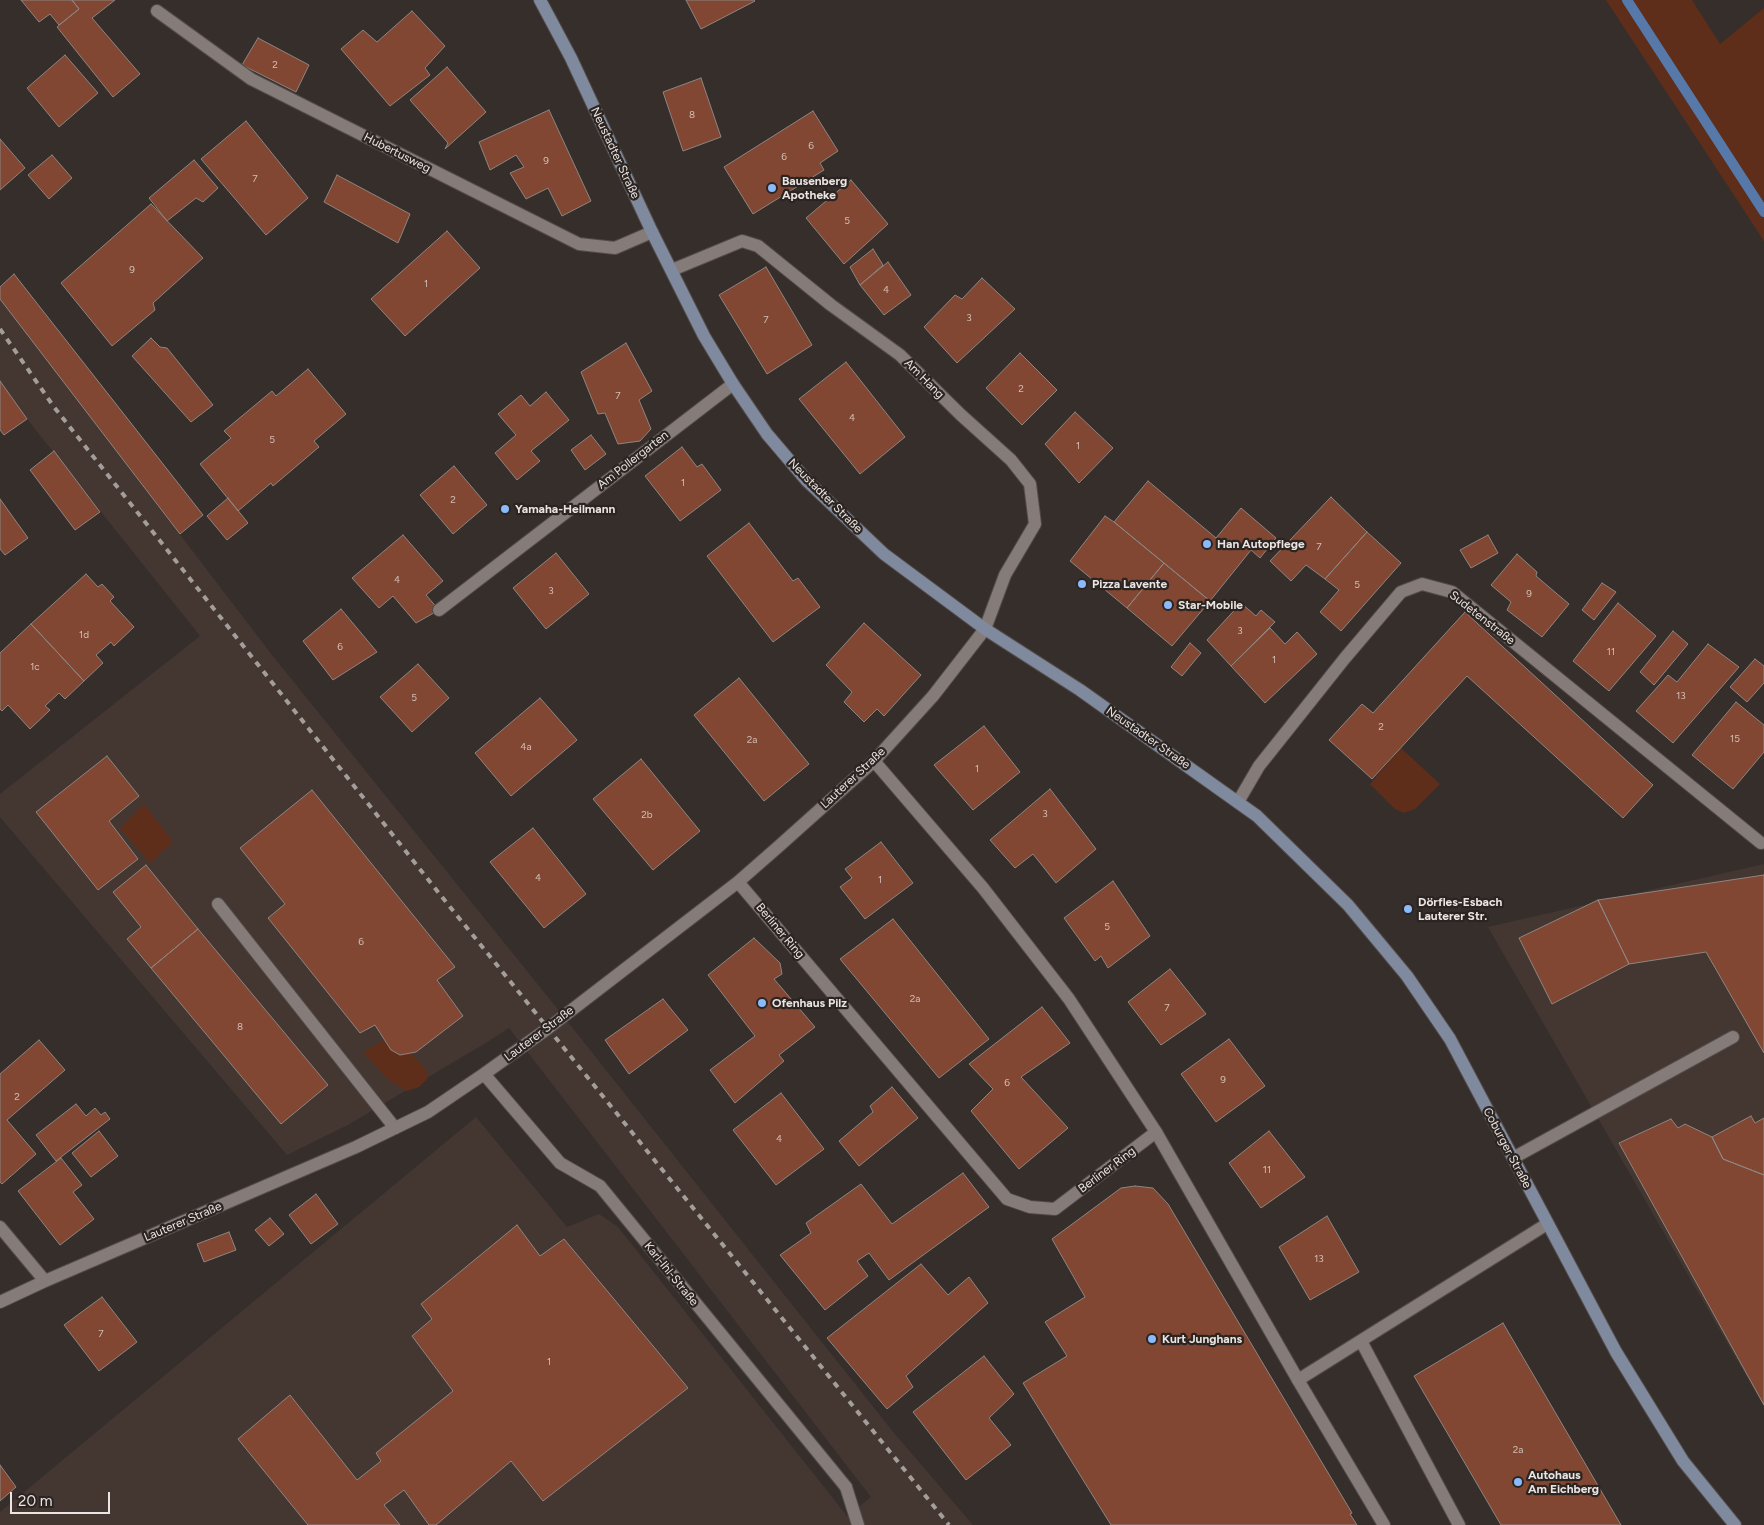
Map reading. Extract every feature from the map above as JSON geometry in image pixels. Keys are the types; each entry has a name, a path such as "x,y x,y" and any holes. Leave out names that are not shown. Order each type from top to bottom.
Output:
{"street":[{"name":"Neustadter Straße","path":"540,0 571,58 652,232 704,336 733,384 767,434 807,481 884,554 985,628 1080,690 1238,802"},
{"name":"Hubertusweg","path":"156,11 252,79 579,244 615,248 652,232"},
{"name":"Am Hang","path":"672,270 742,241 758,246 831,305 900,355 961,415 1012,460 1030,484 1034,524 1005,575 985,628"},
{"name":"Am Pollergarten","path":"439,610 733,384"},
{"name":"Sudetenstraße","path":"1238,802 1259,766 1345,658 1401,592 1422,584 1452,592 1760,843"},
{"name":"Lauterer Straße","path":"0,1302 45,1280 356,1147 428,1112 484,1074 548,1028 738,882 874,761 933,696 985,628"},
{"path":"874,761 982,888 1069,999 1156,1132 1298,1380 1384,1525"},
{"name":"Coburger Straße","path":"1238,802 1257,816 1348,905 1407,976 1450,1039 1616,1352 1683,1461 1735,1525"},
{"name":"Berliner Ring","path":"738,882 1007,1199 1030,1207 1055,1209 1156,1132"},
{"path":"218,904 395,1128"},
{"path":"1513,1158 1733,1037"},
{"name":"Karl-Ihl-Straße","path":"484,1074 560,1163 600,1186 846,1487 858,1525"},
{"path":"1298,1380 1547,1224"},
{"path":"0,1226 45,1280"},
{"path":"1361,1341 1460,1525"}],"shaded area":[{"path":"1606,0 1692,0 1720,44 1764,8 1764,241"},
{"path":"0,299 272,655 548,997 894,1433 973,1525 0,1525 0,1512 476,1117 567,1227 599,1214 618,1227 847,1516 871,1497 509,1028 348,1125 287,1155 0,817 0,794 200,636 27,419 0,381"},
{"path":"1401,748 1440,784 1415,809 1404,813 1395,809 1370,784"},
{"path":"144,804 173,842 150,863 120,828"},
{"path":"1764,864 1764,1407 1488,927"},
{"path":"384,1040 391,1050 400,1054 411,1053 427,1071 428,1078 419,1087 407,1091 400,1087 389,1080 363,1052"}],"building":[{"path":"21,0 72,0 79,9 59,25 50,14 39,22"},
{"path":"72,0 115,0 92,18 140,74 113,97 57,27 79,9"},
{"path":"686,0 754,0 755,1 701,29"},
{"path":"412,11 445,46 425,68 430,75 390,106 341,49 363,30 377,42"},
{"path":"258,38 309,65 296,92 242,65"},
{"path":"65,55 98,93 59,127 27,88"},
{"path":"447,67 486,112 445,149 448,143 410,100"},
{"path":"701,78 721,137 683,151 663,92"},
{"path":"549,110 591,201 562,216 548,188 526,199 510,173 524,167 516,155 490,170 479,142"},
{"path":"813,111 838,151 820,163 824,170 753,214 724,167"},
{"path":"246,121 308,198 266,235 201,159"},
{"path":"0,139 25,168 0,190"},
{"path":"52,155 72,178 49,199 28,175"},
{"path":"194,160 218,188 203,202 196,198 167,221 149,198"},
{"path":"337,175 410,214 398,243 324,202"},
{"path":"851,180 888,224 844,264 806,218"},
{"path":"151,204 203,258 153,303 155,310 112,346 61,283"},
{"path":"447,231 480,268 405,336 371,299"},
{"path":"873,249 883,265 860,285 850,267"},
{"path":"888,262 911,295 884,315 860,285"},
{"path":"766,267 812,345 767,374 719,295"},
{"path":"14,274 203,515 180,534 0,299 0,287"},
{"path":"982,278 1015,309 957,363 924,327 955,295 962,299"},
{"path":"151,338 160,347 167,348 213,405 191,422 132,356"},
{"path":"626,343 652,391 639,400 651,429 640,441 618,444 605,413 598,414 581,372"},
{"path":"1020,353 1057,390 1022,425 986,388"},
{"path":"846,362 905,437 860,474 799,399"},
{"path":"308,369 346,414 314,441 319,447 273,486 271,483 238,511 200,464 231,438 224,431 272,391 276,396"},
{"path":"0,381 27,419 4,435 0,430"},
{"path":"546,392 569,420 531,451 540,461 517,480 495,453 516,435 498,414 521,395 530,406"},
{"path":"1075,412 1113,448 1079,483 1045,444"},
{"path":"591,435 606,454 585,470 571,450"},
{"path":"682,447 697,467 702,464 721,490 680,521 645,476"},
{"path":"54,451 100,512 75,530 30,470"},
{"path":"454,466 487,505 453,534 420,495"},
{"name":"Han Autopflege","path":"1148,481 1216,538 1241,508 1276,538 1260,558 1251,550 1210,601 1114,522"},
{"path":"1331,497 1367,532 1325,579 1306,565 1291,581 1270,561"},
{"path":"228,498 248,523 227,540 207,516"},
{"path":"0,499 28,538 5,555 0,549"},
{"path":"1105,516 1164,563 1127,608 1070,561"},
{"path":"749,523 793,581 798,578 820,607 773,642 707,556"},
{"path":"1367,532 1401,563 1341,631 1320,612 1339,590 1325,579"},
{"path":"403,535 443,581 426,595 439,610 416,623 393,596 379,608 352,578"},
{"path":"1488,535 1498,553 1471,568 1460,550"},
{"path":"556,553 589,594 546,629 513,588"},
{"path":"1517,554 1537,572 1536,576 1569,604 1542,637 1507,610 1511,602 1491,585"},
{"name":"Star-Mobile","path":"1164,563 1210,601 1172,646 1127,608"},
{"path":"86,574 98,587 102,584 114,597 110,601 134,627 114,646 111,642 96,655 103,663 84,681 31,624"},
{"path":"1602,583 1616,592 1594,620 1582,610"},
{"path":"1241,603 1256,616 1261,610 1275,622 1231,666 1207,640"},
{"path":"1618,603 1656,636 1609,691 1573,661"},
{"path":"341,609 377,652 333,680 303,641"},
{"path":"1465,612 1653,785 1623,818 1467,676 1372,779 1329,740 1362,704 1373,713"},
{"path":"864,623 921,675 884,716 877,709 864,722 844,702 852,692 826,665"},
{"path":"31,624 84,681 65,699 59,693 45,706 50,710 30,729 8,705 2,711 0,709 0,653"},
{"path":"1270,628 1285,644 1297,632 1317,654 1265,703 1231,666"},
{"path":"1673,631 1688,644 1654,685 1640,672"},
{"path":"1190,643 1201,653 1182,676 1171,667"},
{"path":"1708,644 1739,667 1673,743 1636,711 1668,675 1677,682"},
{"path":"1755,659 1764,666 1764,683 1747,702 1730,687"},
{"path":"418,664 449,698 412,732 380,697"},
{"path":"739,678 809,764 764,801 694,715"},
{"path":"540,698 577,740 511,796 475,753"},
{"path":"1736,702 1764,725 1764,752 1733,789 1692,755"},
{"path":"984,726 1020,772 973,810 934,765"},
{"path":"107,756 139,796 109,821 138,859 98,890 36,812"},
{"path":"641,759 700,831 653,870 593,799"},
{"path":"1050,789 1096,849 1056,883 1033,854 1015,868 990,840"},
{"path":"312,790 455,967 437,980 463,1016 416,1052 400,1055 391,1050 375,1025 360,1033 268,918 285,904 240,848"},
{"path":"533,828 586,894 544,928 490,862"},
{"path":"881,842 913,883 865,919 840,887 852,878 845,869"},
{"path":"146,865 198,929 151,968 127,939 141,927 113,892"},
{"path":"1764,875 1764,1053 1706,952 1629,964 1598,900"},
{"path":"1113,881 1150,936 1108,968 1101,956 1095,961 1064,918"},
{"path":"1598,900 1629,964 1552,1004 1519,938"},
{"path":"893,919 989,1039 939,1078 840,959"},
{"path":"198,929 328,1085 281,1124 151,968"},
{"name":"Ofenhaus Pilz","path":"754,938 780,963 782,974 774,979 815,1027 779,1055 784,1061 735,1103 710,1070 755,1036 708,975"},
{"path":"1170,969 1206,1014 1161,1045 1128,1002"},
{"path":"663,999 688,1030 629,1074 605,1040"},
{"path":"1042,1007 1070,1043 1021,1077 1068,1128 1019,1169 971,1111 993,1089 969,1064"},
{"path":"1229,1039 1265,1086 1216,1122 1181,1074"},
{"path":"39,1040 65,1070 7,1120 36,1154 2,1184 0,1182 0,1074"},
{"path":"892,1087 918,1118 859,1166 839,1141 873,1112 870,1106"},
{"path":"781,1093 824,1149 776,1185 733,1130"},
{"path":"76,1104 86,1116 95,1108 101,1115 105,1112 110,1119 56,1161 36,1135"},
{"path":"1751,1116 1755,1123 1764,1118 1764,1175 1723,1159 1712,1137"},
{"path":"1671,1119 1678,1128 1685,1124 1712,1137 1723,1159 1764,1175 1764,1405 1619,1143"},
{"path":"99,1131 118,1156 91,1177 72,1153"},
{"path":"1269,1131 1305,1177 1261,1208 1229,1163"},
{"path":"61,1158 82,1185 73,1192 94,1219 60,1245 18,1191"},
{"path":"963,1173 989,1207 889,1280 869,1253 857,1261 868,1276 825,1310 780,1255 811,1233 806,1223 861,1184 892,1224"},
{"name":"Kurt Junghans","path":"1135,1186 1153,1188 1168,1204 1352,1513 1350,1514 1357,1525 1111,1525 1023,1383 1067,1356 1045,1322 1085,1297 1052,1239 1121,1188"},
{"path":"316,1194 338,1224 311,1244 289,1215"},
{"path":"1327,1216 1359,1272 1310,1300 1279,1247"},
{"path":"270,1218 284,1234 269,1246 255,1230"},
{"path":"517,1225 540,1256 564,1239 688,1388 543,1501 511,1461 436,1525 429,1525 404,1490 384,1505 400,1525 308,1525 238,1439 290,1395 357,1480 381,1461 376,1453 453,1391 412,1336 432,1319 421,1304"},
{"path":"229,1232 236,1250 204,1262 197,1244"},
{"path":"921,1264 948,1295 969,1277 988,1303 906,1376 913,1387 887,1409 827,1338"},
{"path":"102,1297 137,1342 99,1371 64,1325"},
{"path":"1503,1323 1621,1525 1501,1525 1414,1376"},
{"path":"984,1356 1014,1394 989,1418 1011,1445 966,1480 913,1412"},
{"path":"0,1465 16,1487 0,1501"}],"waterway":[{"path":"1627,0 1764,212"}],"railway":[{"path":"0,329 54,407 438,892 949,1525"}],"place":[{"name":"Bausenberg Apotheke","path":"772,188"},
{"name":"Yamaha-Heilmann","path":"505,509"},
{"name":"Han Autopflege","path":"1207,544"},
{"name":"Pizza Lavente","path":"1082,584"},
{"name":"Star-Mobile","path":"1168,605"},
{"name":"Dörfles-Esbach Lauterer Str.","path":"1408,909"},
{"name":"Ofenhaus Pilz","path":"762,1003"},
{"name":"Kurt Junghans","path":"1152,1339"},
{"name":"Autohaus Am Eichberg","path":"1518,1482"}]}
